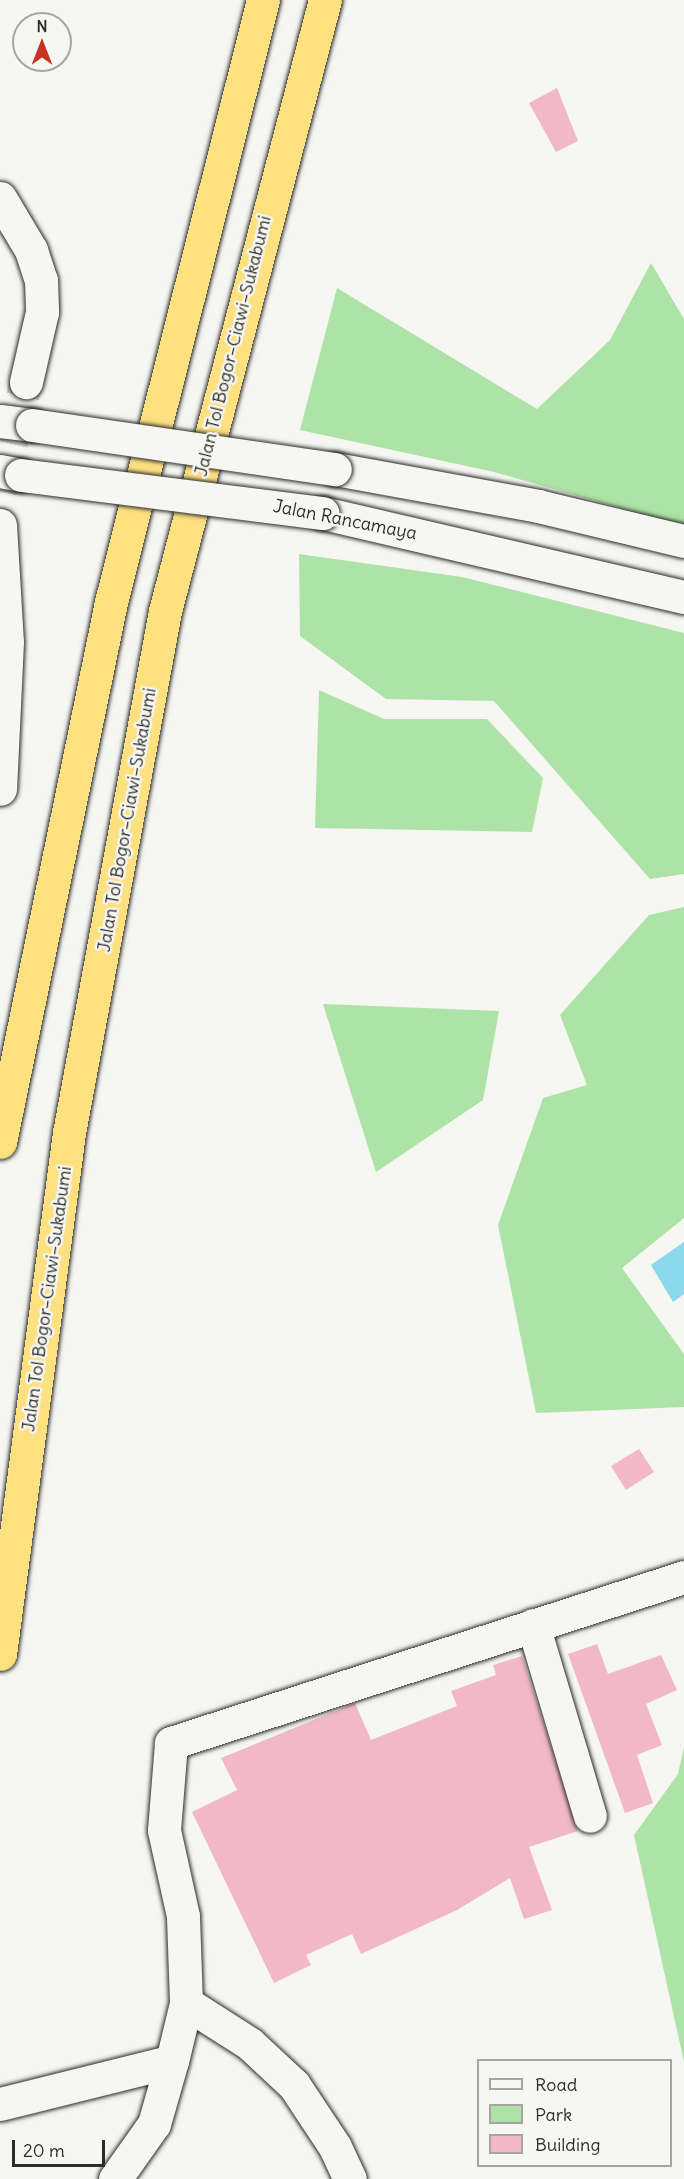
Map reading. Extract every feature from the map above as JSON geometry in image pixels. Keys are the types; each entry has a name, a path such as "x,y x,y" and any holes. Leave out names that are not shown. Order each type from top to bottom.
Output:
{"highway":[{"path":"0,1142 111,602 207,208 263,0"},
{"name":"Jalan Tol Bogor–Ciawi–Sukabumi","path":"0,1654 69,1133 165,611 261,232 325,0"}],"street":[{"path":"0,198 31,250 41,280 42,312 26,382"},
{"path":"0,420 335,469 537,506 684,541"},
{"name":"Jalan Rancamaya","path":"11,473 323,513 684,597"},
{"path":"0,525 7,642 0,789"},
{"path":"115,2179 154,2124 186,2003 183,1916 164,1830 171,1743 684,1577"},
{"path":"533,1625 590,1816"},
{"path":"186,2003 250,2043 294,2085 336,2147 350,2179"},
{"path":"0,2104 172,2061"}],"green space":[{"path":"651,263 684,319 684,526 494,472 300,430 337,288 537,409 610,340"},
{"path":"299,554 462,577 684,633 684,874 650,879 494,701 386,699 300,636"},
{"path":"319,690 384,719 487,719 543,778 532,832 315,828"},
{"path":"684,907 684,1218 622,1268 684,1354 684,1407 536,1413 498,1225 543,1098 587,1085 560,1015 649,915"},
{"path":"323,1004 499,1011 483,1100 376,1172"},
{"path":"684,1747 684,2062 634,1835 678,1774"}],"water":[{"path":"684,1242 684,1294 673,1302 651,1265"}],"building":[{"path":"557,88 578,141 556,152 529,103"},
{"path":"639,1449 654,1472 626,1490 611,1466"},
{"path":"597,1644 608,1674 661,1655 677,1690 646,1704 662,1745 637,1755 653,1803 625,1813 568,1654"},
{"path":"522,1656 578,1831 529,1847 552,1910 524,1919 510,1878 457,1910 361,1954 352,1934 306,1955 311,1965 274,1983 192,1812 237,1790 221,1758 355,1703 371,1740 457,1706 451,1691 496,1675 493,1665"}],"tunnel":[{"path":"0,491 26,382"}]}
